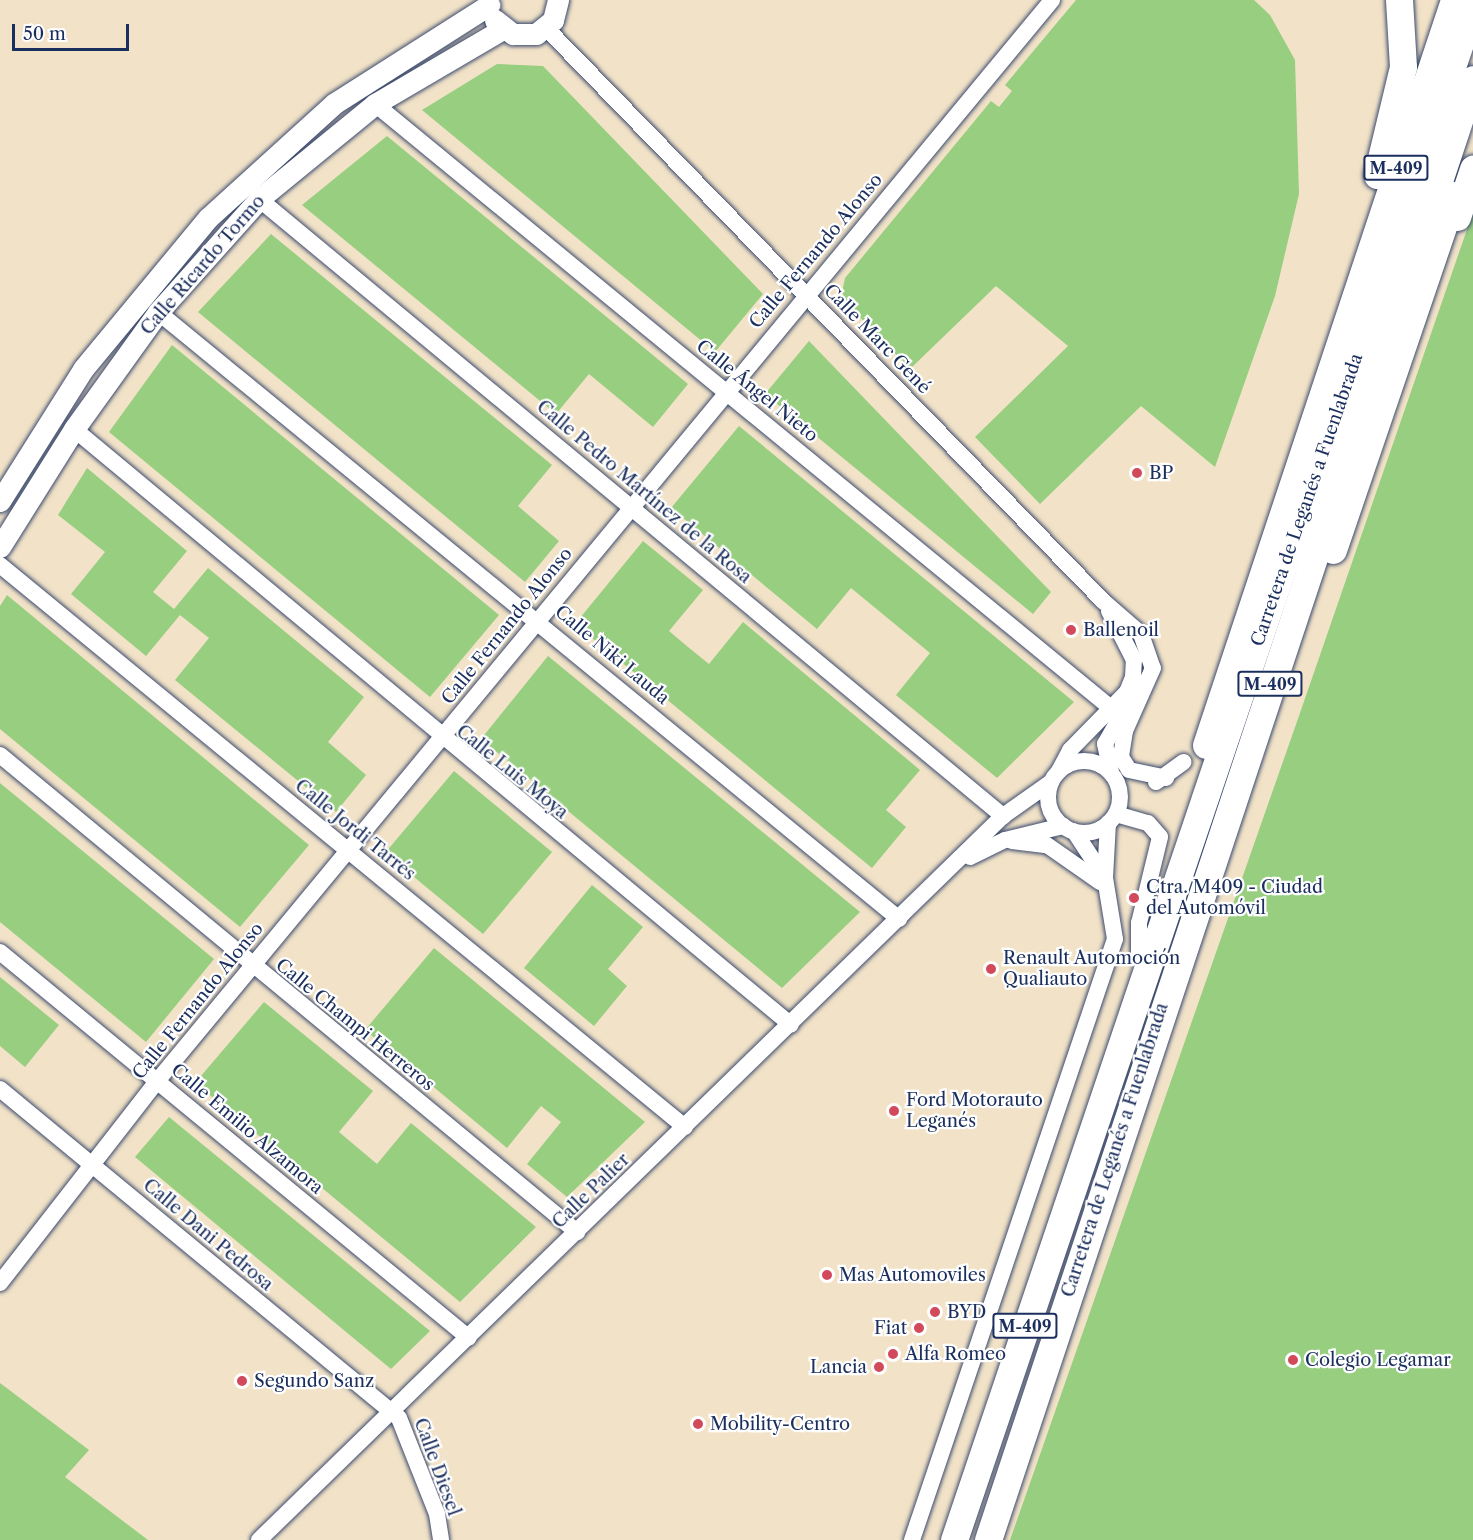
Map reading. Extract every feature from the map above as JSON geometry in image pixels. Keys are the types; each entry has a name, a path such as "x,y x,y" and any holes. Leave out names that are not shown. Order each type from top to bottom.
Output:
{"highway":[{"name":"M-409","path":"1338,337 1403,67 1399,0"},
{"name":"M-409","path":"1097,1112 1107,1061 1139,956 1338,337 1454,0"},
{"name":"Carretera de Leganés a Fuenlabrada","path":"954,1540 1097,1112 1137,1010 1473,6"},
{"name":"Carretera de Leganés a Fuenlabrada","path":"987,1540 1473,78"},
{"name":"M-409","path":"1068,1291 1110,1204 1359,483 1473,136"},
{"name":"M-409","path":"1359,483 1387,425 1473,169"}],"street":[{"path":"503,29 525,36 546,28 559,0"},
{"name":"Calle Fernando Alonso","path":"0,1283 90,1163 158,1080 806,293 1052,0"},
{"name":"Calle Ricardo Tormo","path":"0,501 83,369 208,218 335,103 489,2 503,29 375,104 259,199 158,312 74,429 0,547"},
{"name":"Calle Marc Gené","path":"546,28 1102,600"},
{"name":"Calle Ángel Nieto","path":"375,104 1112,709"},
{"name":"Calle Pedro Martínez de la Rosa","path":"259,199 1004,816"},
{"name":"Calle Niki Lauda","path":"158,312 538,619 899,919"},
{"name":"Calle Luis Moya","path":"74,429 440,738 791,1025"},
{"name":"Calle Jordi Tarrés","path":"0,565 685,1127"},
{"path":"1102,600 1130,623 1146,643 1153,668 1125,732 1121,757 1128,770 1166,778"},
{"name":"Calle Palier","path":"259,1540 1004,816 1055,776 1070,750 1127,692 1134,660 1102,600"},
{"path":"912,1540 1108,970 1115,939 1107,884 1114,777 1105,744 1139,682 1141,657 1130,623"},
{"name":"Calle Champi Herreros","path":"0,755 252,966 577,1232"},
{"path":"1107,884 1069,829 1049,806 1055,776 1080,761 1114,777 1151,785 1166,778 1184,762"},
{"path":"1069,829 1112,819 1148,823 1160,837 1138,923 1139,956"},
{"name":"Calle Palier","path":"949,870 1005,840 1069,829"},
{"path":"1005,840 1047,845 1064,852 1107,884"},
{"name":"Calle Emilio Alzamora","path":"0,952 469,1338"},
{"name":"Calle Dani Pedrosa","path":"0,1089 391,1411"},
{"name":"Calle Diesel","path":"391,1411 437,1514 441,1540"}],"green space":[{"path":"1076,0 1254,0 1270,15 1295,60 1299,194 1275,296 1215,467 1141,406 1040,504 975,437 1068,346 996,286 910,369 847,304 842,292 845,278 991,101 999,107 1012,91 1005,85"},
{"path":"497,64 543,66 763,294 715,352 422,110"},
{"path":"387,136 688,384 653,427 589,374 556,414 302,205"},
{"path":"1473,212 1473,1540 1010,1540 1300,713"},
{"path":"271,234 552,465 518,506 559,541 525,582 198,312"},
{"path":"809,341 1051,592 1033,614 765,394"},
{"path":"172,345 499,615 430,697 109,432"},
{"path":"739,426 1074,702 997,778 896,695 930,653 851,588 817,629 671,508"},
{"path":"87,468 187,551 153,592 174,609 208,568 364,697 328,742 366,775 336,812 175,680 209,638 180,615 146,656 71,594 105,552 58,515"},
{"path":"643,541 703,590 669,631 688,647 709,664 743,622 920,770 886,810 906,827 872,868 575,624"},
{"path":"7,595 309,845 240,927 0,729 0,606"},
{"path":"548,656 860,912 782,988 481,739"},
{"path":"454,771 552,852 483,934 385,853"},
{"path":"0,783 214,959 146,1042 0,922"},
{"path":"592,885 643,927 608,969 627,986 594,1026 524,968"},
{"path":"434,948 645,1122 567,1197 527,1164 561,1122 541,1106 507,1148 365,1030"},
{"path":"0,977 59,1025 25,1067 0,1046"},
{"path":"264,1002 373,1091 339,1132 377,1164 411,1123 536,1227 460,1302 195,1083"},
{"path":"169,1117 430,1331 391,1369 135,1157"},
{"path":"0,1383 89,1450 65,1477 148,1540 0,1540"}],"place":[{"name":"BP","path":"1137,473"},
{"name":"Ballenoil","path":"1071,630"},
{"name":"Ctra. M409 - Ciudad del Automóvil","path":"1134,898"},
{"name":"Renault Automoción Qualiauto","path":"991,969"},
{"name":"Ford Motorauto Leganés","path":"894,1111"},
{"name":"Mas Automoviles","path":"827,1275"},
{"name":"BYD","path":"935,1312"},
{"name":"Fiat","path":"919,1328"},
{"name":"Alfa Romeo","path":"893,1354"},
{"name":"Colegio Legamar","path":"1293,1360"},
{"name":"Lancia","path":"879,1367"},
{"name":"Segundo Sanz","path":"242,1381"},
{"name":"Mobility-Centro","path":"698,1424"}]}
